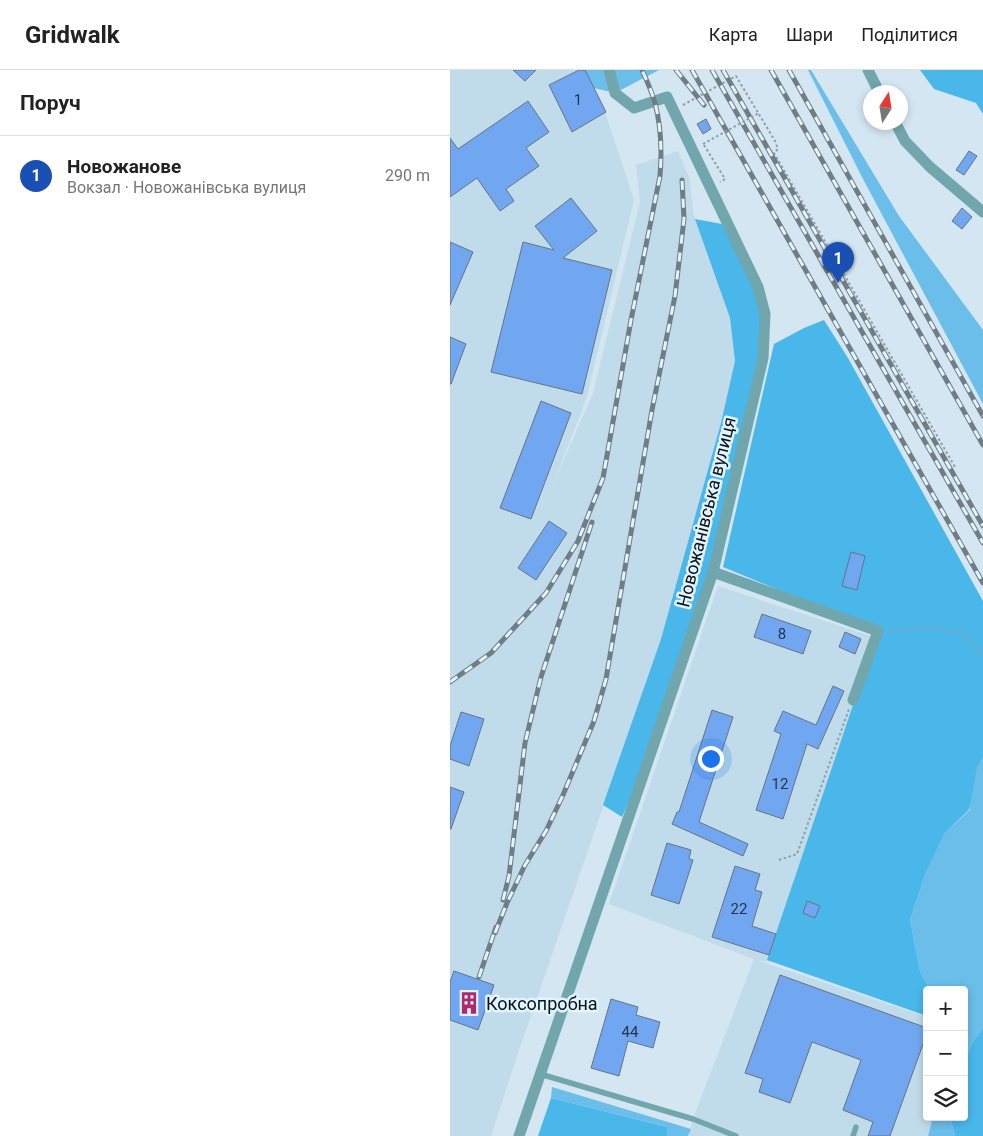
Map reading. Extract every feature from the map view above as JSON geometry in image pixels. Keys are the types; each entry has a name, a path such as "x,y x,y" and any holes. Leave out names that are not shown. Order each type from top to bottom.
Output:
{"street":[{"path":"608,70 615,93 634,108 667,97 672,108"},
{"path":"868,70 876,85"},
{"name":"Новожанівська вулиця","path":"519,1136 624,826 713,572 763,358 765,314 758,287 672,108"},
{"path":"899,130 905,141 930,167 983,212"},
{"path":"713,572 878,631 853,700"}],"lane":[{"path":"540,1074 693,1119 736,1136"},
{"path":"853,1136 856,1127"}],"path":[{"path":"672,108 686,104 736,76 775,141 778,149 774,153 955,467"},
{"path":"725,179 703,144 759,112"},
{"path":"878,631 931,628 961,632 983,656"},
{"path":"780,860 797,854 853,700"}],"shaded area":[{"path":"450,70 579,70 606,115 634,200 586,400 551,489 593,393 640,202 636,165 678,151 690,180 693,212 730,318 735,361 712,466 663,633 491,1136 450,1136"},
{"path":"582,70 659,70 615,93 594,88"},
{"path":"808,70 811,70 899,216 983,330 983,404 863,179"},
{"path":"920,70 983,70 983,114 976,103 934,89"},
{"path":"695,219 722,224 760,296 764,341 713,572 657,737 622,817 603,805 661,639 721,423 735,361 730,318"},
{"path":"824,320 848,358 983,601 983,757 977,767 969,810 945,833 925,875 910,920 920,971 928,986 923,986 923,1015 767,960 878,631 723,567 774,344"},
{"path":"718,586 889,642 772,962 757,960 923,1016 923,1121 932,1121 928,1136 689,1136 693,1119 754,959 609,904"},
{"path":"983,748 983,1028 968,1053 968,986 928,986 920,971 910,920 925,875 945,833 970,810 966,772"},
{"path":"983,1028 983,1136 955,1136 951,1121 968,1121 968,1053"},
{"path":"552,1087 691,1129 688,1136 667,1136 667,1127 551,1098"},
{"path":"551,1098 667,1127 667,1136 538,1136"},
{"path":"932,1121 951,1121 955,1136 928,1136"}],"building":[{"path":"513,70 536,70 525,81"},
{"path":"579,70 585,70 606,112 572,132 549,85"},
{"path":"528,101 549,132 526,148 539,166 506,189 514,201 500,211 477,178 450,197 450,138 458,149"},
{"path":"706,119 711,129 703,134 697,124"},
{"path":"969,151 977,156 964,175 956,170"},
{"path":"571,198 597,231 563,258 612,270 582,394 491,372 523,242 554,250 535,226"},
{"path":"962,208 972,217 962,229 952,221"},
{"path":"450,242 473,252 450,305"},
{"path":"450,337 466,344 451,384 450,384"},
{"path":"541,401 571,413 531,519 500,508"},
{"path":"549,521 567,533 536,580 518,568"},
{"path":"851,552 865,556 857,590 842,586"},
{"path":"762,614 811,631 803,654 754,637"},
{"path":"845,632 861,639 855,654 839,647"},
{"path":"833,686 844,691 818,749 807,744 783,819 756,810 781,734 774,731 783,711 816,725"},
{"path":"712,710 733,717 699,822 748,844 743,856 672,824 677,812 679,812"},
{"path":"461,712 484,719 469,766 450,759 450,746"},
{"path":"450,787 464,792 451,829 450,829"},
{"path":"667,843 691,850 689,859 693,860 679,904 651,895"},
{"path":"735,866 760,874 755,890 762,892 752,926 776,934 769,955 712,937"},
{"path":"807,901 820,906 815,918 803,913"},
{"name":"Коксопробна","path":"454,971 494,985 478,1030 450,1020 450,982"},
{"path":"780,975 923,1027 923,1044 890,1136 868,1136 873,1122 843,1110 861,1060 812,1042 790,1103 759,1092 763,1079 745,1073"},
{"path":"611,999 638,1007 636,1015 660,1022 653,1048 628,1041 619,1076 591,1068"}],"railway":[{"path":"450,682 491,653 546,593 578,541 603,478 631,320 660,176 661,148 659,121 654,99 642,70"},
{"path":"676,70 704,105"},
{"path":"692,70 983,583"},
{"path":"712,70 983,543"},
{"path":"723,70 983,526"},
{"path":"771,70 983,445"},
{"path":"789,70 983,416"},
{"path":"495,933 525,865 546,831 563,795 594,721 606,679 652,410 675,296 684,219 682,180"},
{"path":"503,900 509,876 525,743 541,677 592,522"},
{"path":"479,977 496,927"}],"place":[{"name":"Новожанове","path":"838,283"},
{"name":"Коксопробна","path":"469,1003"}]}
